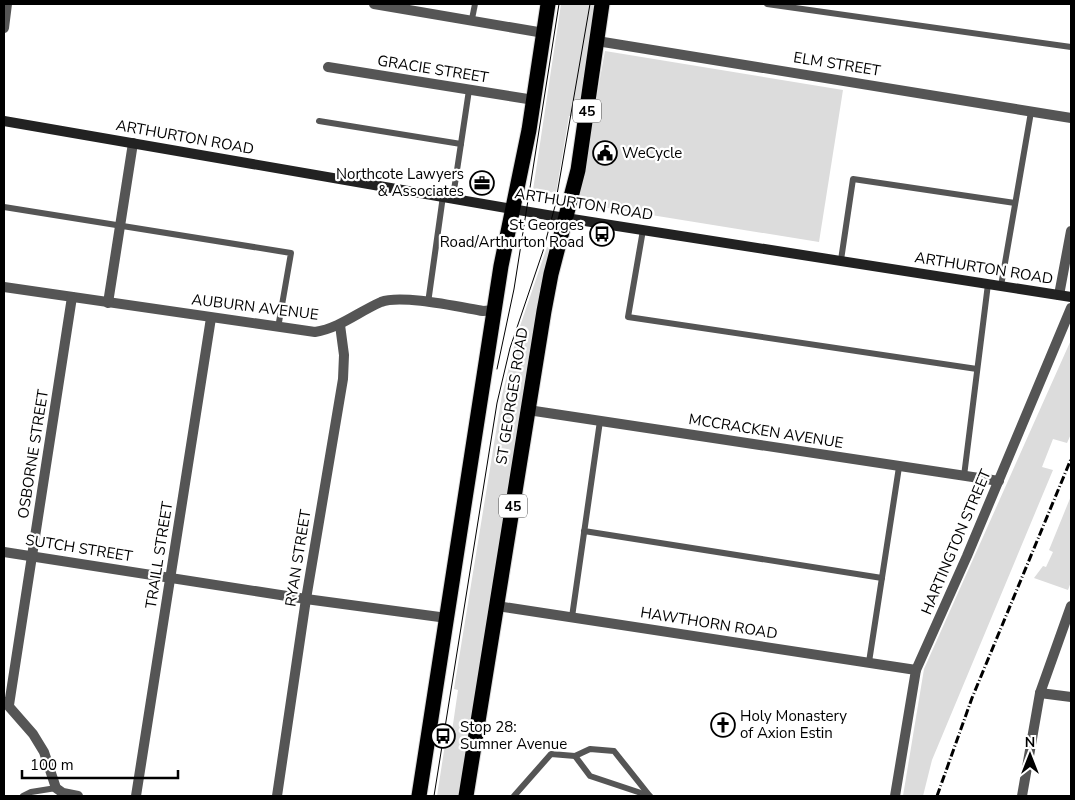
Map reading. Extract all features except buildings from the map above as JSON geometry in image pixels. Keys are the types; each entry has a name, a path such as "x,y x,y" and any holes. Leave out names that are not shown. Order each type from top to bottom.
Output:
{"highway":[{"name":"ST GEORGES ROAD","path":"419,796 501,266 534,100 548,4"},
{"name":"ST GEORGES ROAD","path":"466,796 551,274 581,151 602,4"}],"street":[{"path":"4,28 7,4"},
{"path":"374,4 544,33"},
{"name":"ELM STREET","path":"597,41 1071,118"},
{"name":"GRACIE STREET","path":"328,67 534,100"},
{"name":"ARTHURTON ROAD","path":"4,121 566,218 1071,297"},
{"path":"108,303 132,144"},
{"path":"1059,295 1071,231"},
{"name":"AUBURN AVENUE","path":"4,287 315,332 340,325 382,302 399,299 483,311 495,310"},
{"name":"OSBORNE STREET","path":"6,703 32,556 72,297"},
{"name":"HARTINGTON STREET","path":"895,796 916,670 999,481 1071,308"},
{"name":"TRAILL STREET","path":"136,796 211,318"},
{"name":"RYAN STREET","path":"277,796 306,599 343,379 344,355 340,325"},
{"name":"MCCRACKEN AVENUE","path":"528,410 999,481"},
{"name":"SUTCH STREET","path":"4,552 306,599 447,618"},
{"name":"HAWTHORN ROAD","path":"497,606 916,670"},
{"path":"1022,796 1040,693 1071,606"},
{"path":"1040,693 1071,697"},
{"path":"6,703 44,752 59,792 78,796"}],"lane":[{"path":"472,20 475,4"},
{"path":"767,4 1071,47"},
{"path":"428,303 448,197 461,144 470,90"},
{"path":"1001,286 1031,112"},
{"path":"319,121 461,144"},
{"path":"841,260 853,179 1016,203"},
{"path":"4,207 120,224 291,253 278,328"},
{"path":"643,230 628,317 977,369"},
{"path":"964,476 988,284"},
{"path":"572,617 600,421"},
{"path":"869,662 899,467"},
{"path":"584,531 882,578"},
{"path":"514,796 551,754 575,756 590,749 614,751 650,796 590,776 575,756"},
{"path":"22,796 32,792 56,788"}],"shaded area":[{"path":"561,4 596,4 578,117 569,116 556,193 533,190"},
{"path":"605,51 843,90 819,242 577,203"},
{"path":"547,247 549,248 462,796 437,796 446,738 451,738 458,690 454,689 502,395 517,335"},
{"path":"1071,340 1071,434 1067,443 1053,439 1042,467 1053,470 932,760 923,796 903,796 924,669"},
{"path":"1071,496 1071,582 1068,590 1034,578 1043,566 1046,567 1053,552 1049,550"}],"tram line":[{"path":"497,369 514,289 559,4"},
{"path":"434,796 497,403 510,348 543,251 555,206 590,4"}],"railway":[{"path":"937,796 972,698 1071,459"}],"place":[{"name":"WeCycle","path":"605,153"},
{"name":"Northcote Lawyers & Associates","path":"482,183"},
{"name":"St Georges Road/Arthurton Road","path":"602,234"},
{"name":"Holy Monastery of Axion Estin","path":"723,725"},
{"name":"Stop 28: Sumner Avenue","path":"443,736"}]}
